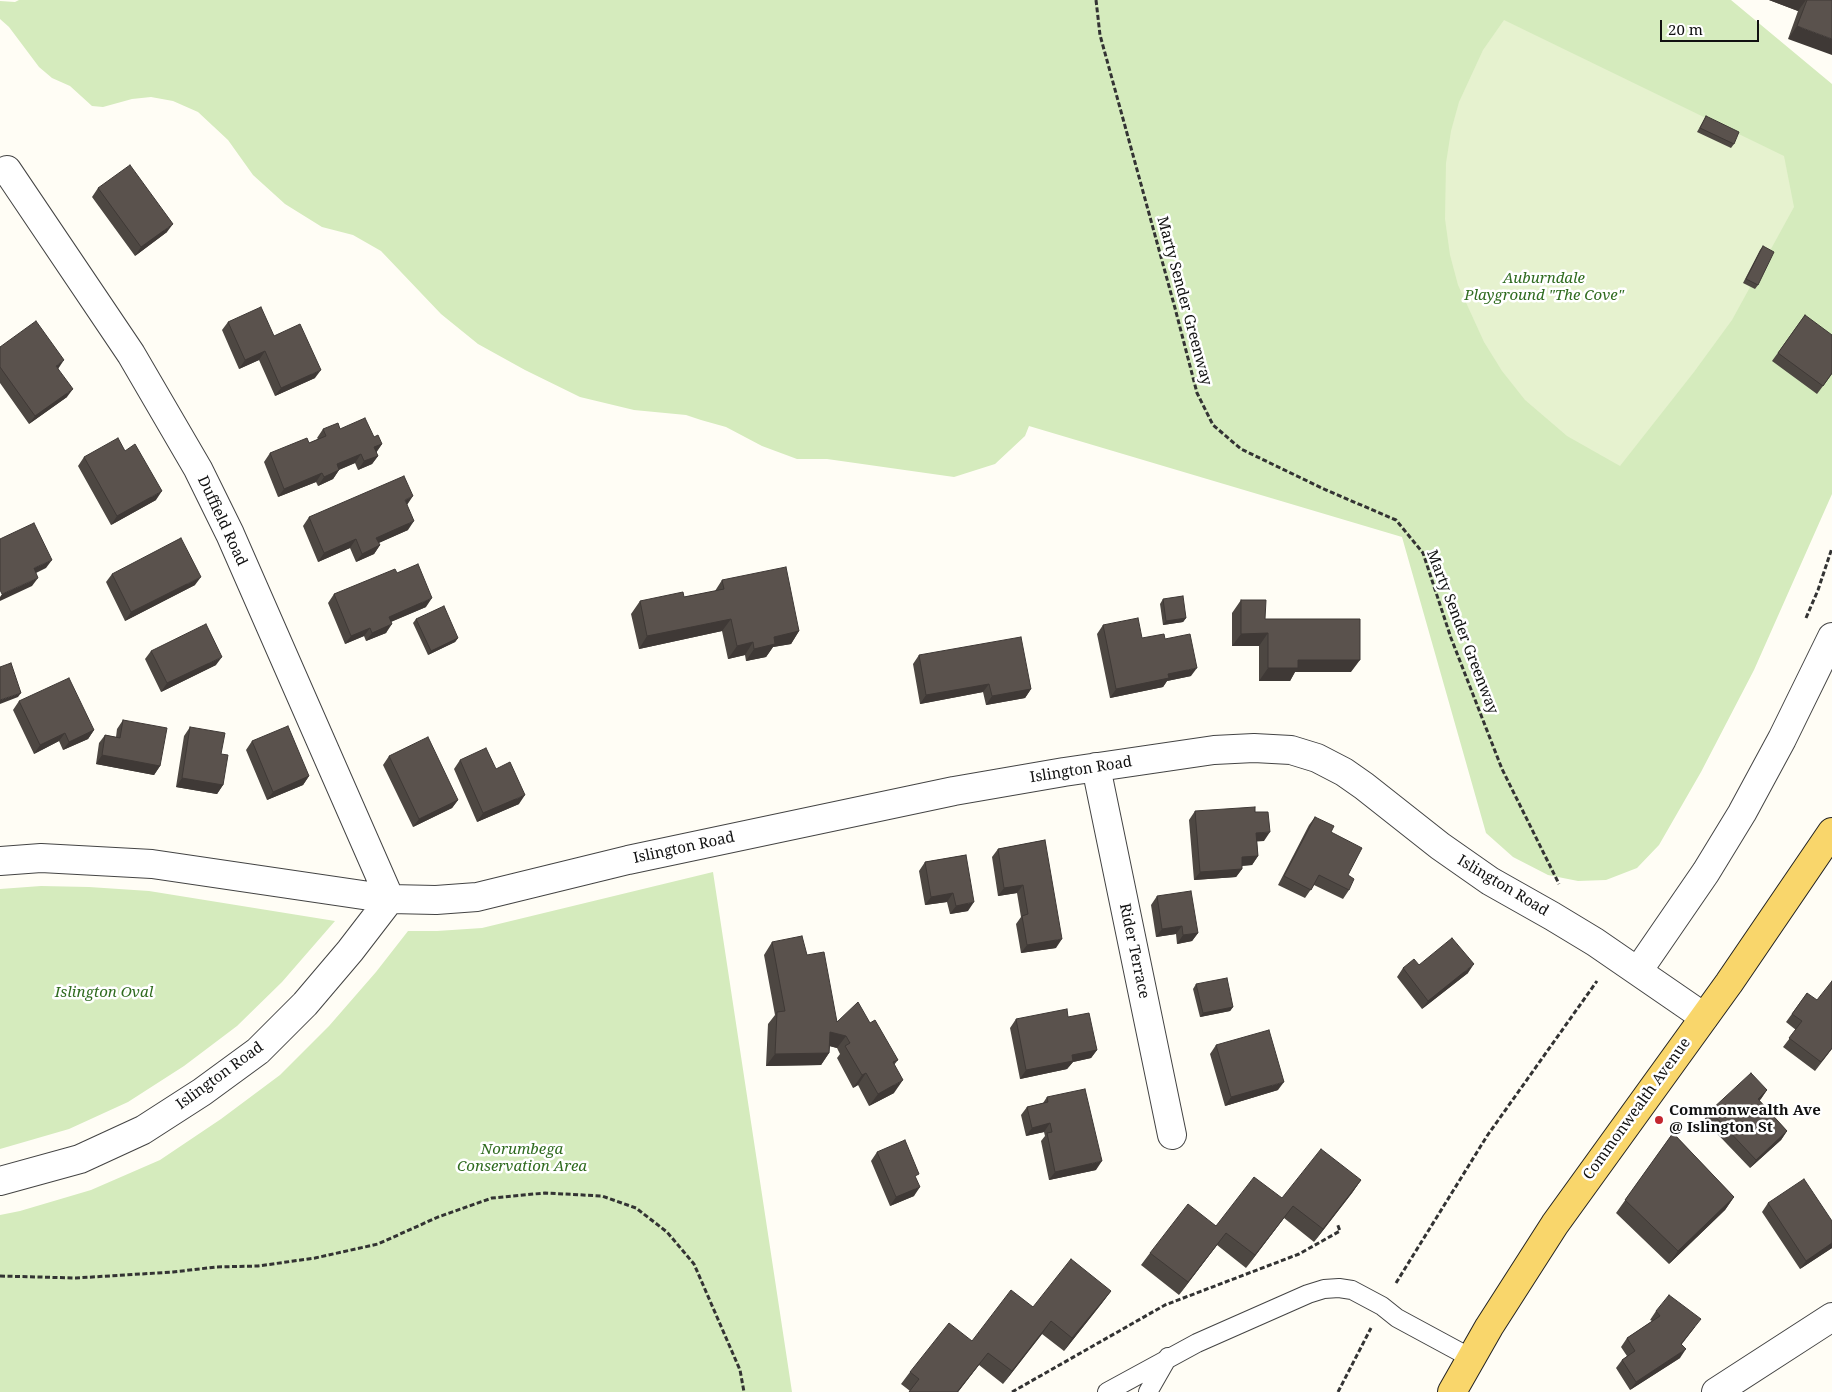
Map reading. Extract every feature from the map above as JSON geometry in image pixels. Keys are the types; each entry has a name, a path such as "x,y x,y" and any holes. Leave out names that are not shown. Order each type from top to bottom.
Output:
{"main road":[{"name":"Commonwealth Avenue","path":"1452,1392 1493,1320 1555,1224 1764,933 1832,832"}],"street":[{"name":"Duffield Road","path":"7,170 131,354 198,470 230,534 390,899"},
{"path":"1638,971 1706,872 1742,813 1782,739 1832,637"},
{"name":"Islington Road","path":"0,861 41,858 152,864 390,899 436,900 477,897 628,860 954,791 1096,767 1214,750 1254,748 1291,750 1316,758 1344,772 1440,846 1490,881 1560,921 1638,971 1704,1017"},
{"name":"Rider Terrace","path":"1096,767 1172,1135"},
{"name":"Islington Road","path":"0,1182 80,1159 143,1130 202,1092 258,1050 305,1004 350,951 390,899"},
{"path":"1716,1392 1832,1317"}],"lane":[{"path":"1107,1392 1197,1342 1308,1294 1324,1289 1339,1288 1352,1290 1365,1296 1397,1318 1471,1358"},
{"path":"1148,1392 1168,1357"}],"path":[{"name":"Marty Sender Greenway","path":"1096,0 1100,35 1197,393 1213,424 1241,449 1326,490 1396,520 1423,553 1452,638 1502,769 1563,892"},
{"path":"0,1276 76,1278 173,1272 216,1267 258,1266 316,1258 378,1244 438,1217 492,1198 545,1193 602,1196 636,1208 667,1232 694,1264 740,1370 744,1392"},
{"path":"1012,1392 1165,1305 1299,1254 1340,1232 1337,1223"}],"green space":[{"name":"Auburndale Playground \"The Cove\"","path":"19,0 1731,0 1832,84 1832,494 1754,670 1701,772 1659,845 1637,868 1606,880 1578,881 1548,875 1513,857 1486,833 1402,537 1029,426 1025,436 995,464 954,477 827,459 797,459 762,446 726,427 686,415 634,410 580,397 478,344 441,314 381,251 353,235 322,227 285,204 253,175 228,140 198,112 173,101 151,97 132,99 103,107 92,106 70,86 52,78 39,67 9,27 0,19 0,1 15,2"},
{"path":"1504,20 1784,156 1794,207 1732,320 1620,466 1567,436 1525,400 1502,371 1484,342 1458,285 1450,255 1445,219 1446,163 1451,131 1459,102 1483,50"},
{"name":"Norumbega Conservation Area","path":"713,872 792,1392 0,1392 0,1215 91,1190 160,1160 221,1119 280,1075 329,1026 376,972 408,931 482,928"},
{"name":"Islington Oval","path":"41,886 149,891 335,921 282,982 237,1026 184,1066 128,1102 69,1129 0,1149 0,889"}],"building":[{"path":"1807,0 1832,0 1832,39 1797,26"},
{"path":"1706,116 1739,132 1734,144 1700,128"},
{"path":"130,165 173,224 141,247 98,188"},
{"path":"1763,246 1774,252 1758,285 1746,279"},
{"path":"261,307 274,336 300,324 321,370 281,388 265,351 245,360 228,322"},
{"path":"1805,315 1832,335 1832,373 1823,386 1778,353"},
{"path":"36,321 64,360 56,366 73,389 35,416 0,367 0,347"},
{"path":"365,418 374,437 378,435 382,444 374,447 378,456 364,461 361,454 337,464 339,470 324,477 322,473 284,489 270,453 307,438 309,443 326,436 323,429 338,423 340,429"},
{"path":"118,438 125,451 135,444 162,491 117,516 84,457"},
{"path":"404,476 413,496 405,500 414,521 376,538 380,545 362,554 356,539 324,553 309,517"},
{"path":"34,523 52,560 34,568 38,578 2,594 0,590 0,539"},
{"path":"181,538 201,577 131,612 112,574"},
{"path":"418,564 432,598 389,617 392,624 372,633 370,628 351,636 334,594 395,569 397,573"},
{"path":"786,567 799,631 774,637 775,644 754,649 753,642 737,646 731,619 647,636 640,601 683,592 684,597 724,589 722,580"},
{"path":"1183,596 1186,618 1166,621 1163,599"},
{"path":"1241,600 1266,600 1265,619 1360,619 1360,660 1298,660 1298,668 1268,668 1268,633 1241,634"},
{"path":"444,606 458,638 431,651 416,619"},
{"path":"1138,618 1142,638 1164,634 1165,639 1190,634 1197,668 1168,674 1169,678 1116,689 1103,625"},
{"path":"206,624 222,657 167,683 151,651"},
{"path":"1021,637 1031,689 992,696 989,684 926,695 919,655"},
{"path":"11,663 21,693 0,700 0,667"},
{"path":"69,678 94,730 69,742 65,733 40,745 19,701"},
{"path":"123,720 167,728 160,766 102,755 105,735 120,738"},
{"path":"288,726 309,776 273,792 252,741"},
{"path":"190,727 225,733 221,754 228,755 223,785 182,778"},
{"path":"428,737 458,800 419,819 389,756"},
{"path":"486,748 496,769 510,762 525,795 483,813 460,760"},
{"path":"1255,807 1255,812 1268,812 1270,832 1256,833 1258,856 1242,857 1242,869 1200,872 1195,811"},
{"path":"1315,817 1334,826 1331,832 1362,848 1348,875 1354,879 1349,890 1319,875 1311,890 1284,876"},
{"path":"1045,840 1062,939 1027,945 1022,916 1028,914 1023,885 1004,888 998,849"},
{"path":"966,855 974,902 956,906 953,893 931,897 925,862"},
{"path":"1191,891 1198,933 1183,935 1182,926 1162,929 1157,896"},
{"path":"802,936 807,955 824,952 837,1022 858,1002 870,1023 875,1020 898,1060 893,1062 903,1080 878,1094 866,1073 862,1075 845,1046 850,1043 846,1036 830,1032 829,1053 775,1054 777,1012 785,1011 772,942"},
{"path":"1452,938 1474,964 1428,1001 1403,968 1414,959 1419,965"},
{"path":"1227,978 1233,1007 1203,1013 1196,984"},
{"path":"1832,981 1832,1048 1821,1062 1789,1038 1802,1021 1792,1014 1807,993 1817,1000"},
{"path":"1067,1009 1068,1017 1089,1013 1097,1050 1072,1055 1073,1061 1026,1070 1016,1019"},
{"path":"1269,1030 1284,1082 1231,1097 1216,1045"},
{"path":"1751,1073 1767,1090 1758,1099 1787,1131 1756,1160 1710,1111"},
{"path":"1085,1089 1102,1161 1055,1172 1047,1133 1052,1132 1050,1123 1032,1128 1027,1107 1048,1102 1047,1097"},
{"path":"1673,1133 1734,1197 1678,1251 1625,1200"},
{"path":"905,1140 919,1174 915,1176 920,1187 896,1197 877,1152"},
{"path":"1321,1149 1361,1180 1323,1229 1293,1206 1255,1255 1226,1233 1188,1282 1150,1253 1188,1204 1216,1226 1254,1177 1282,1198"},
{"path":"1804,1179 1832,1221 1832,1243 1806,1261 1768,1203"},
{"path":"1071,1259 1111,1291 1072,1338 1051,1321 1012,1371 988,1353 957,1392 909,1392 919,1379 910,1372 949,1323 972,1341 1011,1290 1033,1307"},
{"path":"1669,1295 1701,1319 1681,1344 1686,1349 1636,1382 1622,1360 1635,1351 1627,1338 1660,1316 1656,1311"}],"place":[{"name":"Commonwealth Ave @ Islington St","path":"1659,1120"}]}
